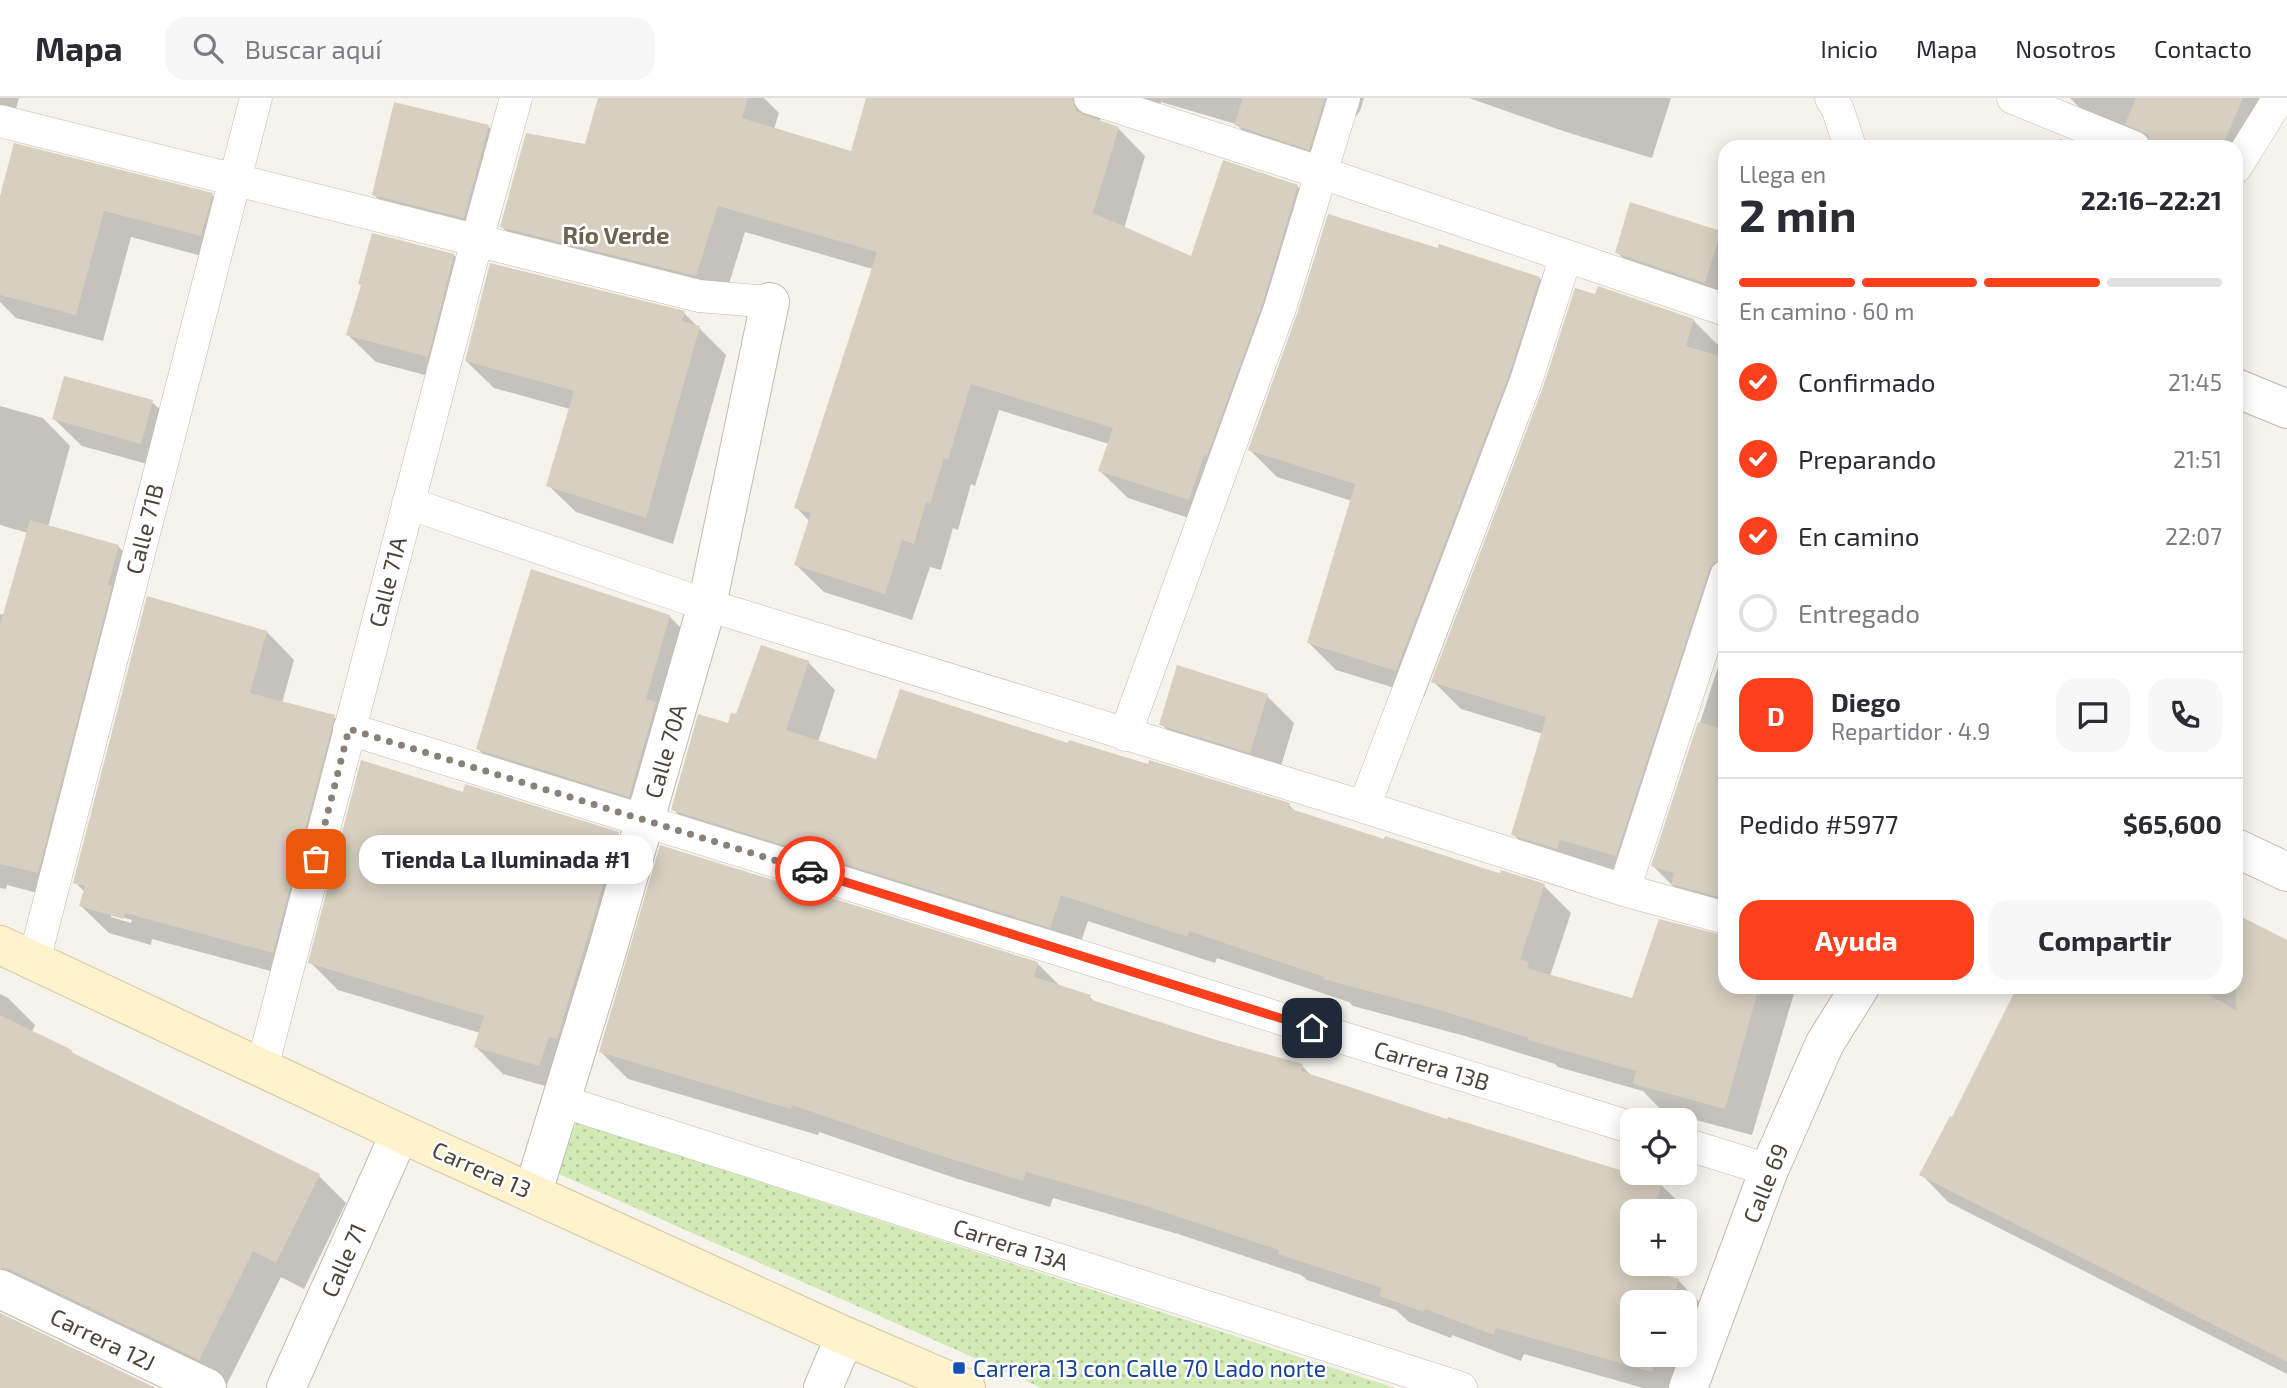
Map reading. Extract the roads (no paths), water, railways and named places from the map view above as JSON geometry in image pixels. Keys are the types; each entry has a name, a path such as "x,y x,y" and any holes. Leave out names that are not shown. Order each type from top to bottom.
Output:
{"street":[{"name":"Calle 70A","path":"533,1192 645,820 706,605 769,302"},
{"path":"2243,391 2287,409"},
{"path":"2243,851 2287,872"},
{"name":"Carrera 13","path":"0,945 400,1133 845,1336 966,1388"},
{"name":"Calle 69","path":"1688,1388 1769,1170 1825,1043 1856,994"},
{"name":"Calle 71","path":"286,1388 400,1133"},
{"name":"Carrera 12J","path":"0,1289 206,1388"},
{"path":"823,1388 845,1336"}],"lane":[{"path":"0,104 1,98"},
{"name":"Calle 71B","path":"34,961 256,98"},
{"name":"Calle 71A","path":"262,1068 516,98"},
{"path":"1090,98 1322,173 1718,307"},
{"path":"1125,735 1280,308 1344,98"},
{"path":"1831,98 1848,140"},
{"path":"2013,98 2117,140"},
{"path":"2243,156 2279,98"},
{"path":"0,121 699,296 769,302"},
{"path":"1364,807 1526,381 1566,256"},
{"path":"408,503 706,605 1364,807 1624,890 1718,916"},
{"path":"1624,890 1718,601"},
{"name":"Carrera 13B","path":"349,729 1620,1124"},
{"name":"Carrera 13A","path":"561,1101 1461,1388"},
{"path":"1697,1148 1769,1170"}],"place":[{"name":"Tienda La Iluminada #1","path":"316,859"},
{"name":"Carrera 13 con Calle 70 Lado norte","path":"959,1368"}],"district":[{"name":"Río Verde","path":"616,234"}]}
